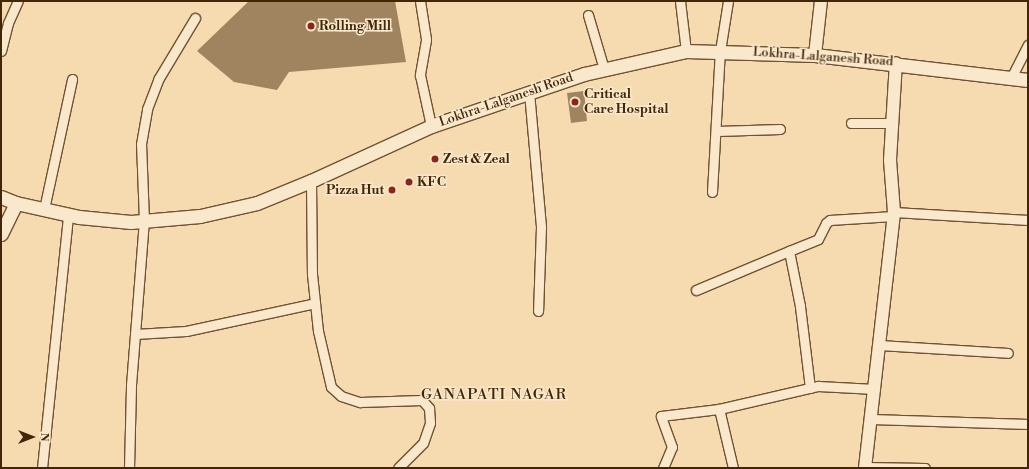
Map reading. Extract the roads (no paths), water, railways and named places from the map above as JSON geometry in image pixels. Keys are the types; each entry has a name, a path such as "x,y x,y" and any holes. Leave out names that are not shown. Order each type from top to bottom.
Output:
{"main road":[{"name":"Lokhra-Lalganesh Road","path":"1,197 16,203 68,214 144,221 207,215 257,203 311,181 431,126 529,92 604,69 686,51 816,55 896,63 1028,80"},
{"path":"1,234 16,203"}],"street":[{"path":"1,51 8,24 18,1"},
{"path":"420,1 426,40 420,75 431,126"},
{"path":"680,1 686,51"},
{"path":"712,192 717,130 720,51 728,1"},
{"path":"816,55 821,1"},
{"path":"588,15 604,69"},
{"path":"129,468 135,334 144,221 141,144 147,109 159,78 195,18"},
{"path":"1011,78 1028,45"},
{"path":"896,63 891,124 890,160 893,214 875,389 865,467 925,468"},
{"path":"44,209 72,79"},
{"path":"529,92 541,226 538,311"},
{"path":"852,124 891,124"},
{"path":"717,130 780,129"},
{"path":"311,181 312,274 319,338 331,387 341,396 360,402 422,400 429,408 430,423 423,443 398,468"},
{"path":"42,468 68,214"},
{"path":"696,290 818,239 829,221 893,214 1028,220"},
{"path":"789,251 800,306 810,388"},
{"path":"135,334 186,331 315,303"},
{"path":"879,345 1008,353"},
{"path":"663,468 672,447 661,416 719,409 810,388 875,389"},
{"path":"719,409 733,468"},
{"path":"871,419 1028,424"}],"place":[{"name":"Rolling Mill","path":"311,26"},
{"name":"Critical Care Hospital","path":"575,102"},
{"name":"Zest & Zeal","path":"435,159"},
{"name":"KFC","path":"409,182"},
{"name":"Pizza Hut","path":"392,190"}],"district":[{"name":"GANAPATI NAGAR","path":"494,395"}]}
